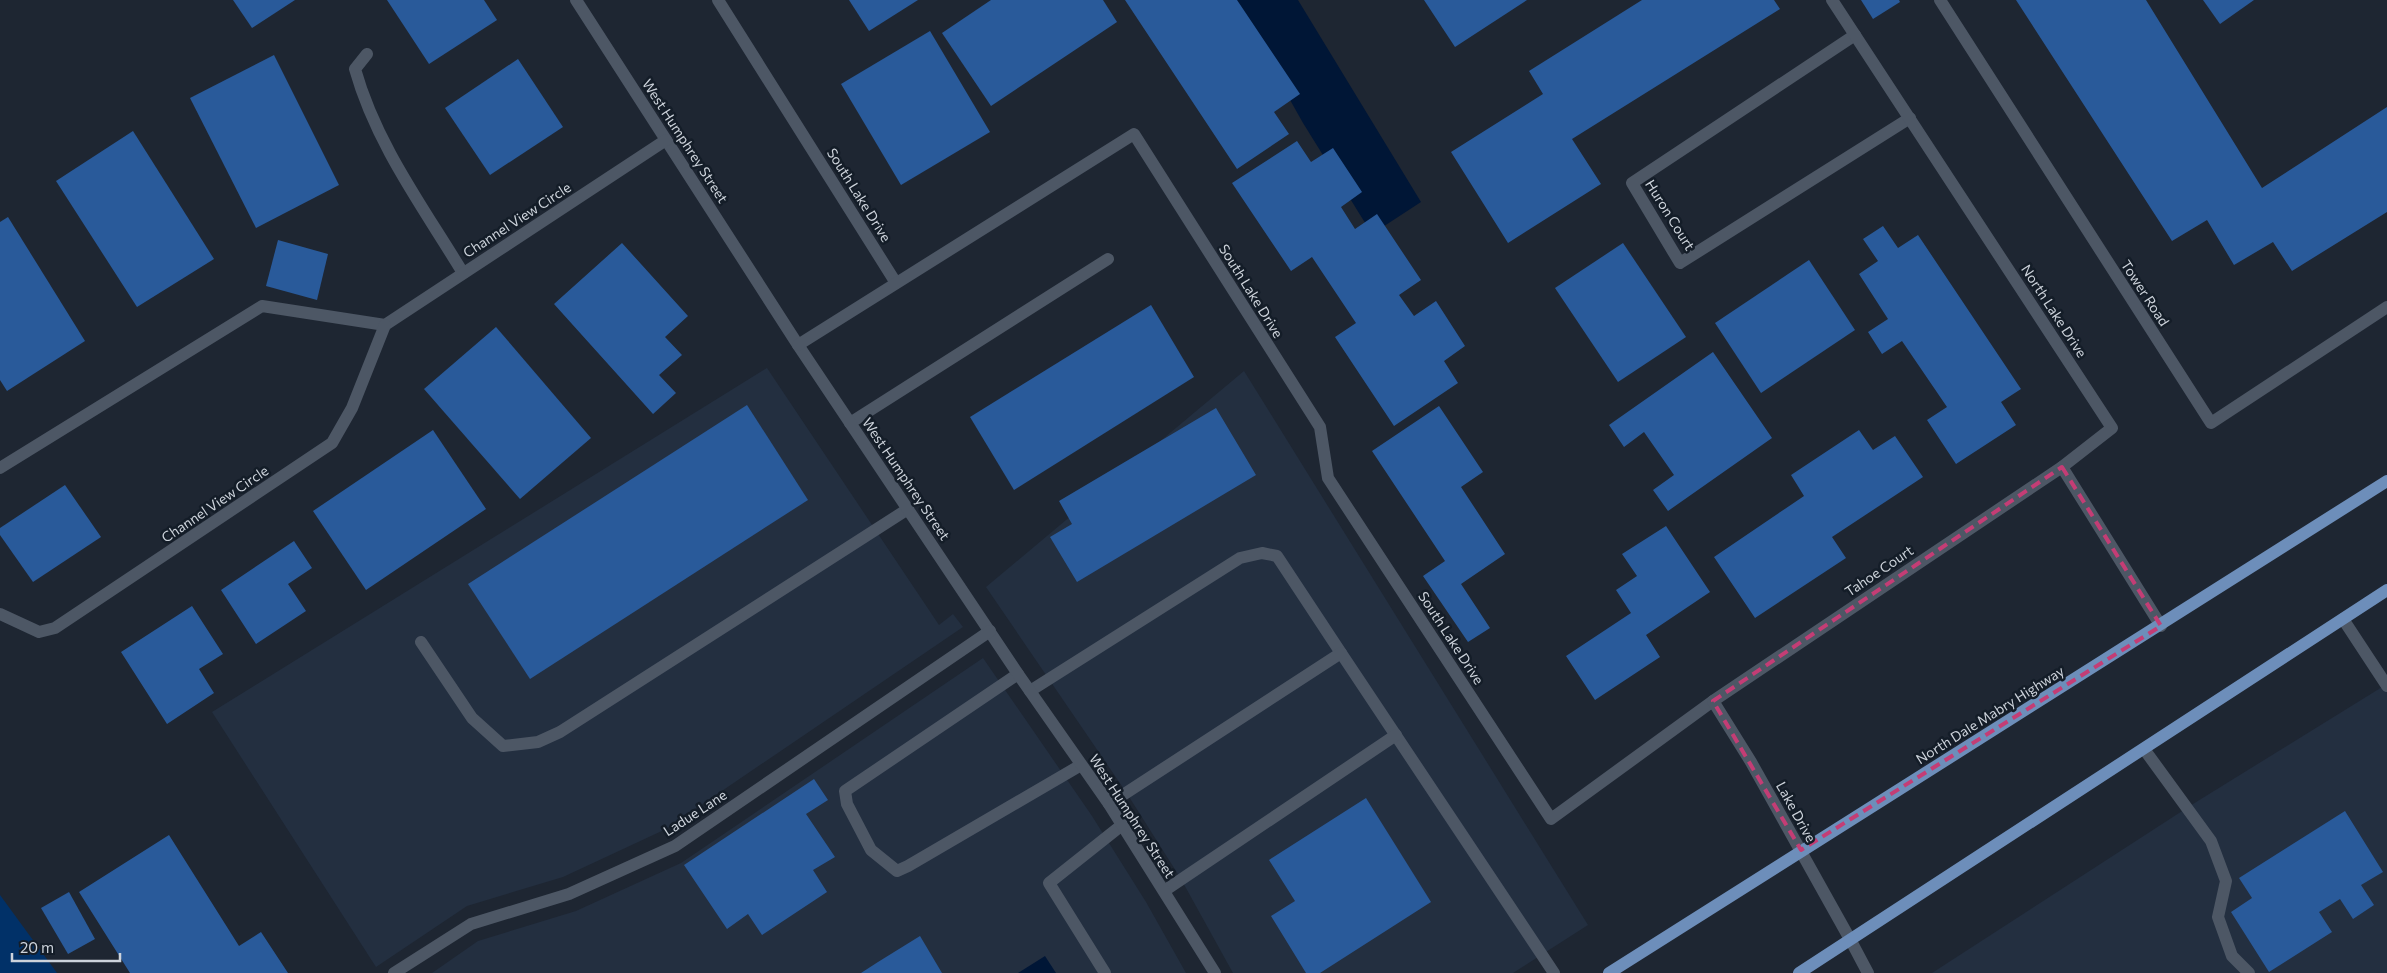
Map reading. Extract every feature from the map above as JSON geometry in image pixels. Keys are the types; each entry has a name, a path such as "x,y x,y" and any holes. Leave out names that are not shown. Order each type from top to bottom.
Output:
{"main road":[{"name":"North Dale Mabry Highway","path":"1609,973 1801,850 2161,626 2387,481"},
{"path":"1800,973 2387,590"}],"street":[{"name":"West Humphrey Street","path":"576,0 798,345 1018,674 1109,804 1215,973"},
{"name":"South Lake Drive","path":"718,0 896,283 1134,134 1320,427 1328,478 1551,819 1712,700"},
{"name":"North Lake Drive","path":"1832,0 2112,428 2062,467"},
{"name":"Tower Road","path":"1940,0 2211,423 2387,307"},
{"name":"Huron Court","path":"1855,35 1632,183 1680,263 1910,118"},
{"path":"367,54 355,69 363,98 381,140 464,273"},
{"name":"Channel View Circle","path":"0,614 39,632 55,628 332,443 352,408 385,325 666,140"},
{"path":"850,423 1108,259"},
{"path":"798,345 896,283"},
{"path":"0,468 262,306 385,325"},
{"path":"2062,467 2161,626"},
{"name":"Tahoe Court","path":"1712,700 2062,467"},
{"path":"421,642 472,718 503,746 538,742 560,732 908,508"},
{"path":"1030,691 1240,558 1262,553 1277,556 1554,973"},
{"path":"2343,619 2387,686"},
{"name":"Ladue Lane","path":"394,973 470,924 569,894 675,846 990,631"},
{"path":"1109,804 1341,653"},
{"path":"1018,674 845,790 847,804 871,850 897,871 1081,765"},
{"name":"Lake Drive","path":"1712,700 1751,762 1868,973"},
{"path":"1164,891 1396,735"},
{"path":"2144,748 2211,841 2226,881 2218,917 2232,956 2249,973"},
{"path":"1105,973 1049,882 1122,825"}],"highlighted area":[{"path":"2062,467 2161,626 1801,850 1713,701"}],"shaded area":[{"path":"1234,0 1298,0 1421,202 1372,234 1303,123"},
{"path":"767,368 939,625 953,614 963,627 666,829 563,877 467,906 376,967 212,712"},
{"path":"1244,371 1588,925 1513,973 1233,973 1181,879 1126,792 986,587"},
{"path":"983,658 1092,816 1146,902 1186,973 432,973 478,941 576,911 681,863"},
{"path":"2387,684 2387,973 1932,973 2193,804"},
{"path":"0,895 57,973 0,973"},
{"path":"1045,956 1056,973 1018,973"}],"building":[{"path":"233,0 295,0 252,28"},
{"path":"387,0 484,0 497,20 429,64"},
{"path":"849,0 918,0 869,31"},
{"path":"991,0 1103,0 1117,22 991,106 942,33"},
{"path":"1125,0 1237,0 1300,94 1274,112 1289,134 1237,169"},
{"path":"1424,0 1527,0 1455,47"},
{"path":"1642,0 1774,0 1780,9 1572,139 1601,184 1508,243 1451,152 1543,94 1529,71"},
{"path":"1861,0 1899,0 1900,2 1873,19"},
{"path":"2016,0 2146,0 2262,188 2387,107 2387,212 2292,271 2273,242 2234,265 2207,220 2172,241"},
{"path":"2203,0 2254,0 2220,24"},
{"path":"930,31 990,132 901,185 841,84"},
{"path":"274,55 339,185 256,228 190,98"},
{"path":"518,59 563,127 490,175 445,108"},
{"path":"133,131 214,259 137,307 56,181"},
{"path":"1297,141 1311,162 1333,148 1362,192 1341,207 1355,229 1377,214 1421,280 1399,295 1414,316 1436,301 1465,346 1444,361 1458,383 1394,426 1335,337 1356,323 1312,257 1291,271 1232,183"},
{"path":"8,217 85,341 7,391 0,380 0,222"},
{"path":"1883,226 1898,248 1918,235 2021,389 2001,402 2016,425 1956,464 1927,420 1947,407 1902,341 1882,354 1868,332 1888,319 1859,274 1878,261 1863,239"},
{"path":"278,240 328,254 317,300 266,286"},
{"path":"622,243 688,316 665,337 682,355 659,375 676,393 653,414 554,304"},
{"path":"1623,243 1686,337 1618,382 1555,288"},
{"path":"1809,260 1855,330 1761,393 1715,323"},
{"path":"1151,305 1194,377 1014,490 970,417"},
{"path":"496,327 591,438 520,499 424,389"},
{"path":"1713,352 1772,438 1668,511 1653,490 1674,475 1644,432 1624,447 1609,425"},
{"path":"747,405 808,500 530,679 468,584"},
{"path":"1439,406 1483,472 1461,487 1505,554 1461,584 1490,628 1468,642 1423,576 1445,561 1372,451"},
{"path":"1216,408 1256,475 1077,582 1050,537 1072,524 1059,501"},
{"path":"433,430 486,509 366,590 313,511"},
{"path":"1859,430 1873,450 1895,436 1923,477 1832,537 1846,558 1755,618 1714,557 1804,496 1791,475"},
{"path":"65,485 101,537 33,582 0,535 0,528"},
{"path":"1666,526 1710,592 1646,635 1660,657 1595,700 1566,656 1631,613 1616,590 1637,576 1622,554"},
{"path":"294,541 312,568 288,584 306,611 256,644 221,590"},
{"path":"192,606 223,654 199,669 214,693 167,724 121,652"},
{"path":"814,779 828,800 806,814 835,857 813,870 827,892 762,935 748,914 727,929 684,865"},
{"path":"1366,798 1431,902 1320,973 1306,973 1271,916 1295,901 1269,860"},
{"path":"2345,811 2383,872 2361,885 2374,905 2353,919 2340,899 2319,912 2332,932 2269,972 2231,912 2252,898 2239,878"},
{"path":"169,835 239,946 261,932 288,973 130,973 79,892"},
{"path":"69,892 95,939 68,954 41,908"},
{"path":"920,936 942,973 861,973 878,962"}]}
